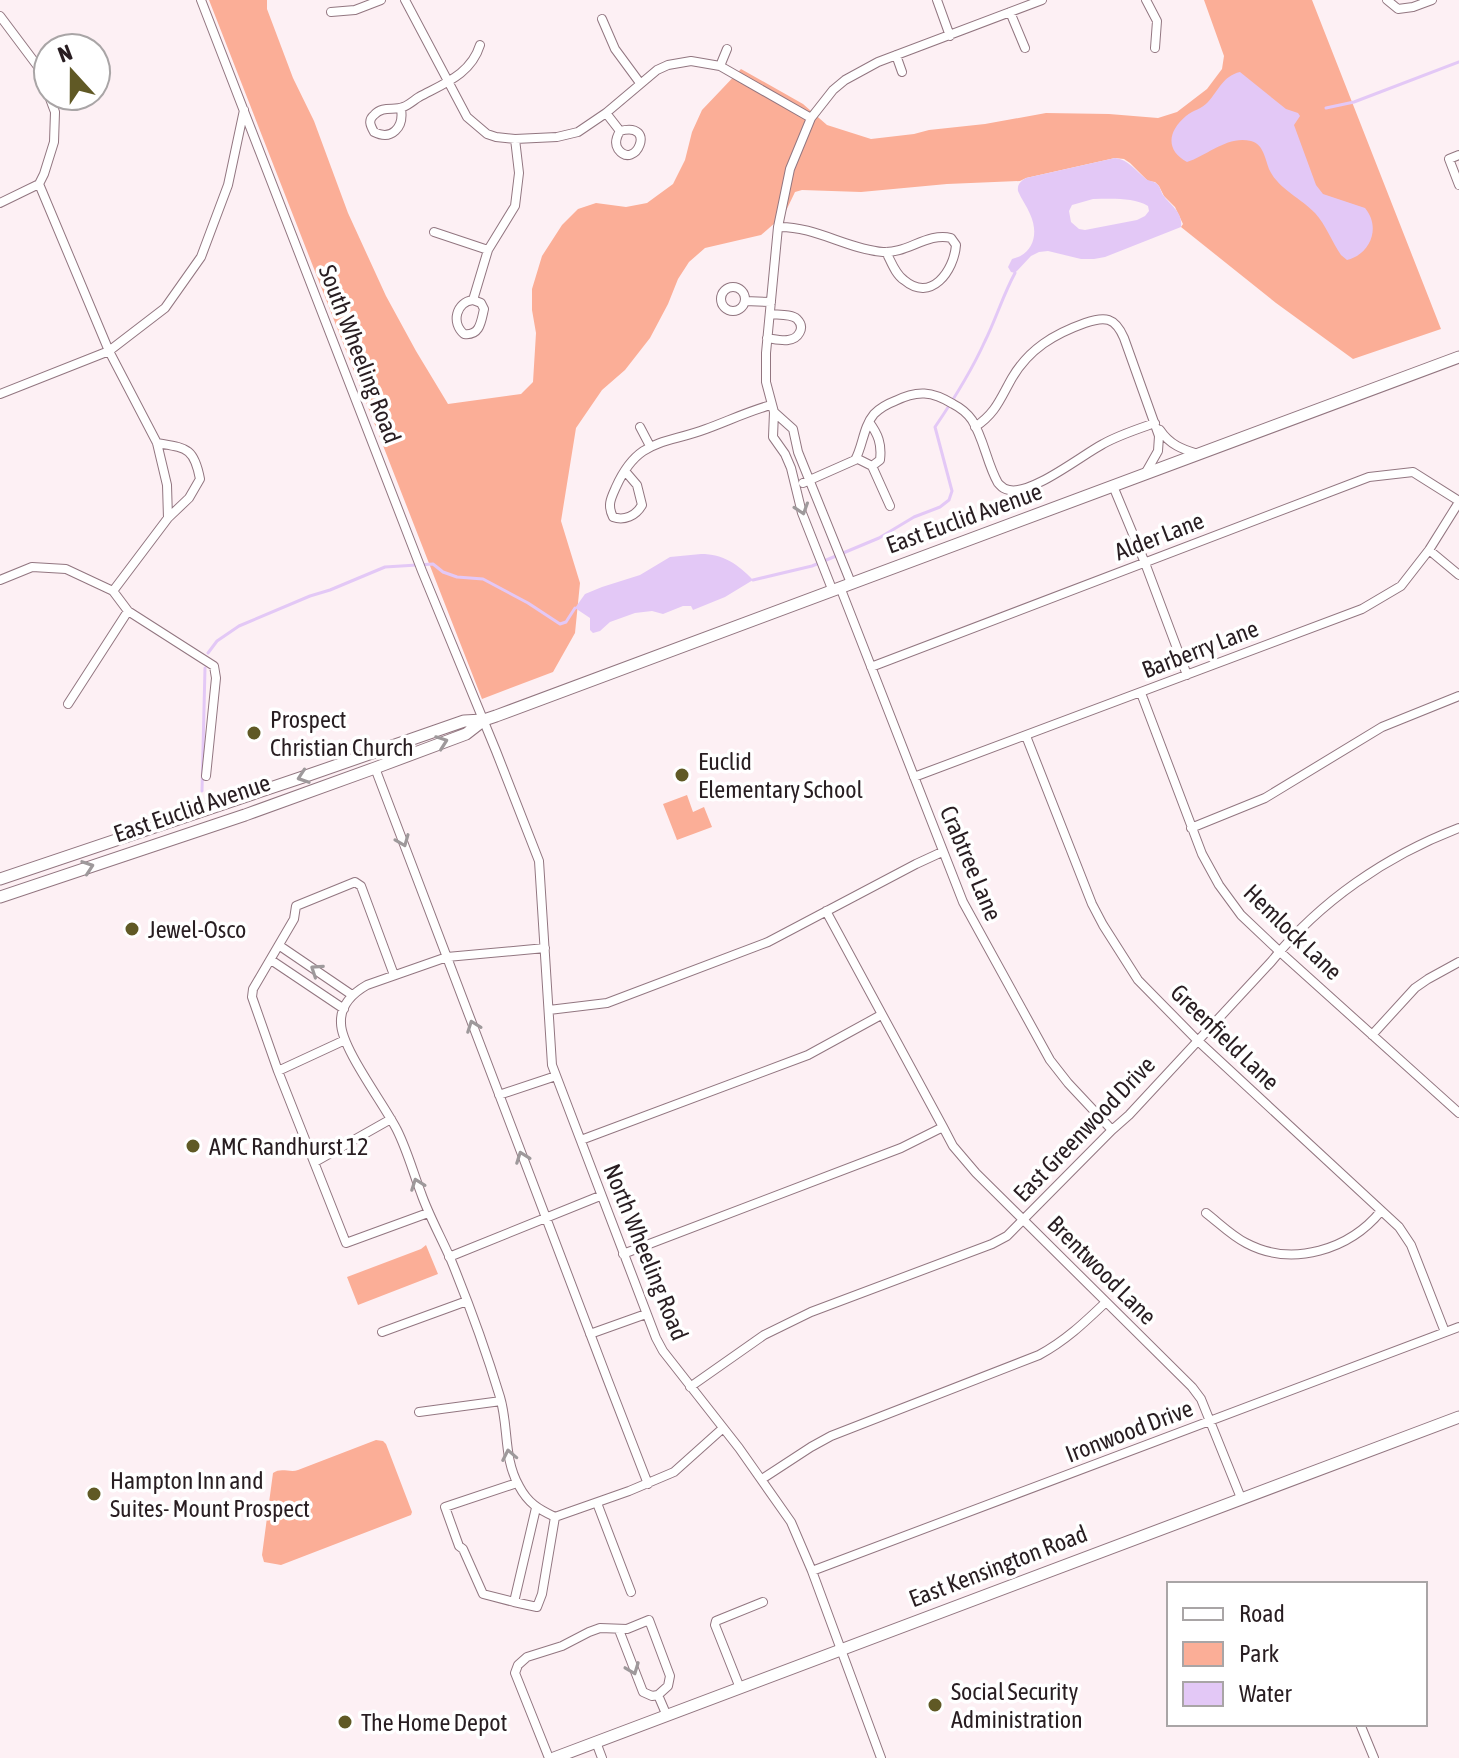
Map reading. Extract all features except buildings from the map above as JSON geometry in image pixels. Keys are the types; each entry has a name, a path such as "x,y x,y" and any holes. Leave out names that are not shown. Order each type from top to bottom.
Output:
{"main road":[{"name":"East Euclid Avenue","path":"3,896 375,768 466,734 484,720 1459,357"},
{"name":"East Euclid Avenue","path":"0,878 464,721 484,720"},
{"name":"East Kensington Road","path":"551,1758 1459,1417"}],"street":[{"name":"South Wheeling Road","path":"201,0 416,557 484,720"},
{"path":"331,12 355,10 381,0"},
{"path":"405,0 467,117 496,137 568,136 606,113 657,70 679,62 704,62 720,66 811,118"},
{"path":"937,0 950,36"},
{"path":"841,586 824,567 802,513 791,468 773,437 773,408 765,368 778,227 790,169 811,118 845,80 896,55 1042,0"},
{"path":"1146,0 1157,21 1155,48"},
{"path":"1387,0 1398,9 1432,0"},
{"path":"1010,12 1025,48"},
{"path":"0,16 32,59"},
{"path":"602,19 615,49 640,83"},
{"path":"401,109 463,73 477,56 480,45"},
{"path":"720,66 727,49"},
{"path":"896,55 902,72"},
{"path":"0,394 109,351 165,308 201,257 228,185 244,109"},
{"path":"0,203 39,184 54,142 55,112"},
{"path":"606,113 620,131"},
{"path":"473,300 488,250 515,206 519,173 515,139"},
{"path":"1459,155 1449,159 1459,185"},
{"path":"39,184 109,351 157,443 167,485 168,518"},
{"path":"778,227 807,230 886,252 939,237 951,238 956,245 955,254 940,282 929,287 905,282 886,252"},
{"path":"434,232 488,250"},
{"path":"745,301 771,302"},
{"path":"767,338 790,340 801,330 800,323 794,317 770,314"},
{"path":"975,427 994,411 1014,375 1042,343 1101,318 1113,321 1121,330 1159,436 1158,451 1144,474"},
{"path":"806,482 856,458 869,422 877,411 907,395 928,392 946,399 968,414 998,483 1012,490 1025,488 1052,476 1101,445 1155,423"},
{"path":"625,471 637,485 642,505 635,514 619,519 613,517 609,503 625,471 650,446 773,408"},
{"path":"773,408 793,429 806,482 841,559 841,586"},
{"path":"869,422 879,437 881,451 880,460 872,466"},
{"path":"1155,423 1166,440 1198,454"},
{"path":"640,427 650,446"},
{"path":"113,591 168,518 189,498 200,479 197,459 183,447 157,443"},
{"path":"856,458 872,466 890,506"},
{"name":"Alder Lane","path":"871,667 1369,477 1413,472 1459,502"},
{"path":"1113,486 1187,675"},
{"name":"Barberry Lane","path":"914,777 1362,609 1401,586 1429,550 1459,502"},
{"path":"1429,550 1459,575"},
{"path":"0,580 32,567 66,569 113,591 128,611 214,666 216,678 206,776"},
{"name":"Crabtree Lane","path":"841,586 963,902 1043,1049 1068,1083 1112,1130"},
{"path":"68,704 128,611"},
{"name":"Hemlock Lane","path":"1141,693 1208,867 1241,915 1459,1113"},
{"path":"1191,828 1265,798 1382,727 1459,696"},
{"name":"North Wheeling Road","path":"484,720 539,861 550,1052 600,1196 663,1351 762,1479 791,1522 881,1758"},
{"name":"Greenfield Lane","path":"1026,736 1084,886 1103,925 1138,980 1197,1040 1399,1227 1411,1245 1445,1332"},
{"path":"375,768 544,1218 648,1484"},
{"name":"East Greenwood Drive","path":"690,1387 745,1347 811,1312 1007,1236 1129,1115 1308,921 1349,888 1413,847 1459,828"},
{"path":"549,1010 607,1003 768,942 942,852"},
{"path":"0,878 3,896"},
{"path":"394,975 361,886 355,882 296,906 294,919 253,989 252,997 346,1243 428,1213"},
{"name":"Brentwood Lane","path":"826,911 963,1159 1192,1387 1201,1399 1241,1498"},
{"path":"280,946 352,995"},
{"path":"545,948 447,957 367,985 352,995 344,1009 341,1027 345,1040 398,1132 428,1213 467,1301 501,1401 509,1463 517,1483 536,1508 555,1517 648,1484 674,1472 722,1429"},
{"path":"271,960 344,1009"},
{"path":"1372,1035 1415,988 1459,962"},
{"path":"581,1140 808,1055 881,1015"},
{"path":"278,1071 345,1040"},
{"path":"499,1095 556,1076"},
{"path":"315,1162 391,1119"},
{"path":"623,1254 901,1148 943,1127"},
{"path":"449,1257 600,1196"},
{"path":"1206,1213 1247,1244 1271,1252 1299,1254 1341,1243 1363,1229 1381,1211"},
{"path":"382,1332 467,1301"},
{"path":"762,1479 831,1436 1039,1355 1076,1331 1106,1302"},
{"path":"590,1334 646,1314"},
{"name":"Ironwood Drive","path":"812,1571 1459,1327"},
{"path":"419,1412 501,1401"},
{"path":"517,1483 445,1507 459,1546 483,1594 537,1607 555,1517"},
{"path":"597,1503 631,1592"},
{"path":"514,1602 536,1508"},
{"path":"740,1688 716,1621 763,1602"},
{"path":"551,1758 515,1673 518,1665 527,1657 562,1646 593,1630 619,1630 649,1620 670,1676 665,1690 658,1695 643,1692 619,1630"},
{"path":"658,1695 667,1716"},
{"path":"1361,1726 1374,1758"},
{"path":"596,1742 602,1758"}],"green space":[{"path":"209,0 267,0 267,9 293,78 314,121 348,213 386,296 448,404 521,394 533,382 536,333 532,289 542,256 562,225 578,209 596,203 626,207 647,203 673,184 685,160 702,110 741,69 803,104 827,125 871,139 1046,113 1158,118 1177,112 1207,89 1222,69 1224,56 1204,0 1312,0 1441,329 1353,359 1276,303 1181,227 1183,224 1175,207 1159,186 1148,181 1124,159 1115,158 1020,181 861,192 795,192 784,215 761,235 705,248 689,262 650,338 625,370 602,390 576,428 561,521 580,583 575,633 553,672 482,699"},
{"path":"687,795 693,812 704,807 712,827 677,840 663,804"},
{"path":"426,1245 438,1274 358,1305 347,1277"},
{"path":"376,1440 386,1444 411,1515 281,1565 264,1562 262,1555 273,1473 298,1470"}],"water":[{"path":"1240,72 1286,109 1298,113 1300,116 1294,125 1316,185 1323,194 1365,208 1370,215 1371,239 1355,257 1347,260 1341,255 1315,213 1274,177 1255,143 1234,141 1187,162 1175,152 1172,140 1175,128 1189,114 1206,104 1229,77"},
{"path":"1120,159 1158,185 1178,213 1181,227 1094,259 1039,252 1015,273 1011,272 1008,267 1012,259 1025,253 1033,242 1033,221 1018,191 1018,186 1026,178","holes":["1093,199 1136,201 1148,206 1149,211 1137,220 1079,229 1071,222 1069,211 1072,205"]},
{"path":"701,554 730,561 753,580 725,597 693,610 691,606 683,606 663,614 652,611 635,613 610,622 593,633 590,618 575,608 585,594 640,575 670,557"}],"waterway":[{"path":"1326,108 1354,102 1459,62"},
{"path":"753,580 812,566 879,538 949,500 952,491 935,427 974,364 1015,273"},
{"path":"208,653 217,641 239,626 385,567 433,564 457,577 483,579 560,624 566,622 575,608"},
{"path":"202,791 205,668"}],"place":[{"name":"Prospect Christian Church","path":"254,733"},
{"name":"Euclid Elementary School","path":"682,775"},
{"name":"Jewel-Osco","path":"132,929"},
{"name":"AMC Randhurst 12","path":"193,1146"},
{"name":"Hampton Inn and Suites- Mount Prospect","path":"94,1494"},
{"name":"Social Security Administration","path":"935,1705"},
{"name":"The Home Depot","path":"345,1722"}]}
